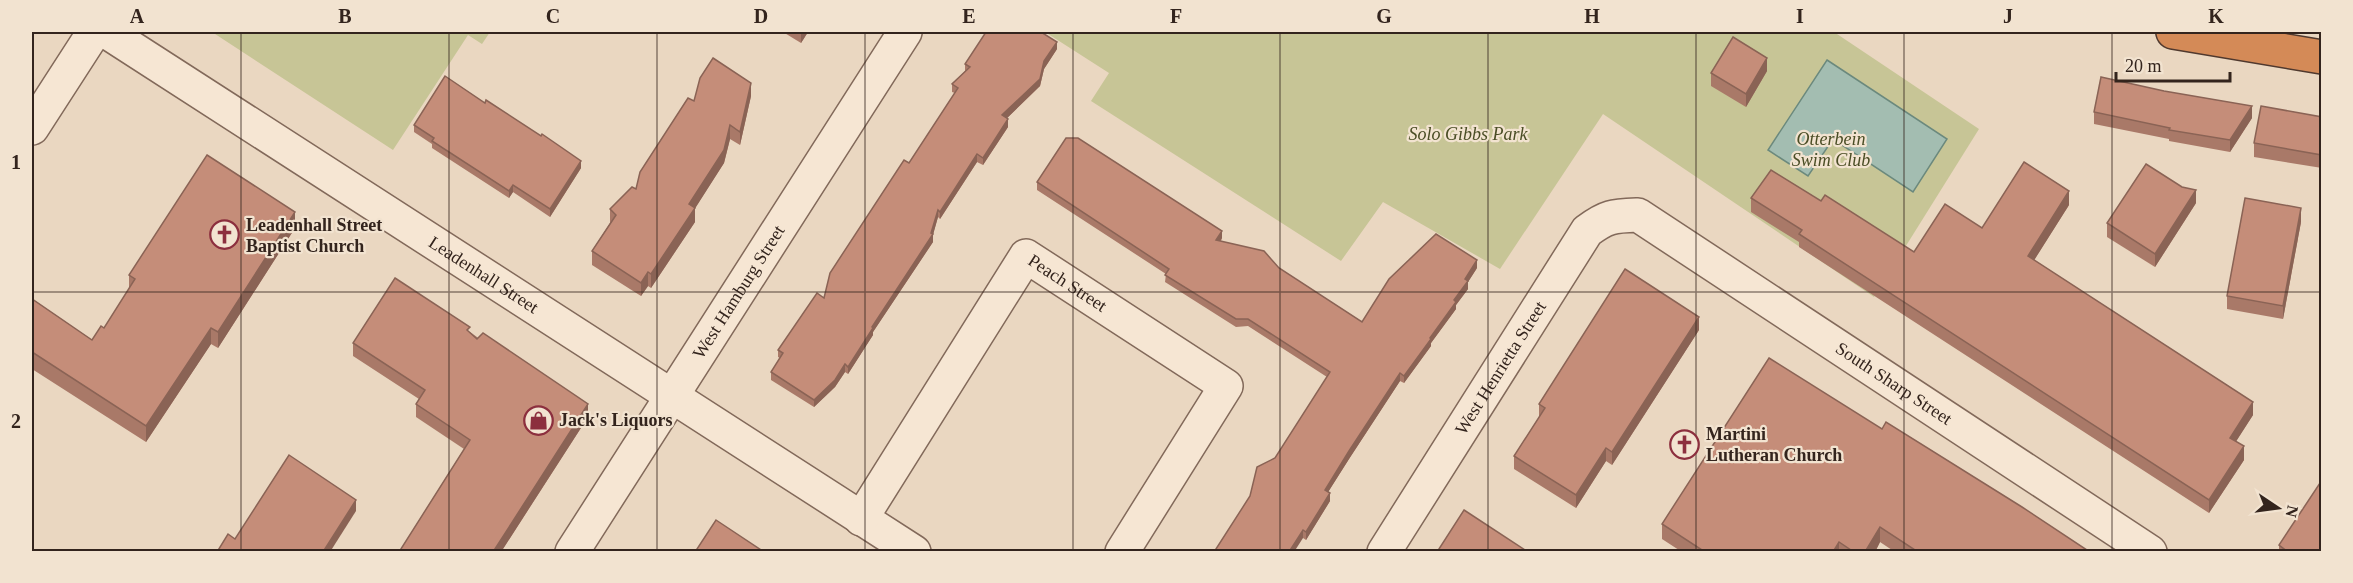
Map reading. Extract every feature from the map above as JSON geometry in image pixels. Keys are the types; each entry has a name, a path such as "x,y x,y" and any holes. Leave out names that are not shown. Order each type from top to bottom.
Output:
{"highway":[{"path":"2173,32 2322,57"}],"street":[{"path":"32,128 94,32"},
{"name":"Leadenhall Street","path":"107,32 861,519"},
{"name":"West Hamburg Street","path":"572,552 905,32"},
{"name":"West Henrietta Street","path":"1384,552 1587,231 1603,219 1638,215"},
{"name":"South Sharp Street","path":"1638,215 2150,552"},
{"name":"Peach Street","path":"861,519 1026,256 1226,386 1122,552"},
{"path":"861,519 914,552"}],"green space":[{"path":"212,32 490,32 482,44 468,35 393,150"},
{"name":"Solo Gibbs Park","path":"1045,32 1834,32 1979,129 1874,297 1603,114 1500,269 1383,202 1341,261 1091,101 1109,73"}],"shaded area":[{"path":"1827,60 1947,139 1913,192 1833,139 1808,176 1768,150"}],"building":[{"path":"986,32 1041,32 1057,42 1044,61 1040,79 1002,115 1008,119 983,158 977,154 940,212 938,210 931,233 933,234 848,367 845,364 835,380 814,400 771,372 783,353 778,350 817,293 824,298 830,273 904,160 909,163 958,88 952,84 970,67 965,64"},
{"path":"1733,37 1767,58 1746,94 1711,73"},
{"path":"713,58 751,83 740,132 730,125 724,150 689,204 695,208 651,274 648,272 641,283 592,251 616,215 610,209 632,187 636,189 640,172 688,98 694,101 700,78"},
{"path":"445,76 485,103 486,100 541,136 542,134 581,161 550,209 513,185 509,191 432,141 434,138 414,125"},
{"path":"2101,77 2164,91 2252,106 2230,140 2169,130 2170,128 2094,112"},
{"path":"2261,106 2322,117 2322,155 2254,143"},
{"path":"1066,138 1078,138 1222,231 1216,240 1264,251 1279,268 1362,322 1389,279 1436,234 1477,260 1465,279 1468,281 1454,300 1456,302 1404,376 1400,373 1325,490 1330,493 1306,532 1303,530 1289,552 1214,552 1250,496 1257,467 1275,458 1330,372 1248,319 1236,319 1165,275 1169,269 1037,182"},
{"path":"207,155 295,212 218,332 211,328 146,426 32,352 32,299 92,340 101,326 104,328 135,279 129,275"},
{"path":"2024,162 2069,191 2028,256 2253,402 2230,438 2244,446 2209,500 1799,234 1802,230 1751,198 1771,170 1821,201 1825,195 1914,252 1945,204 1982,228"},
{"path":"2146,164 2182,187 2196,190 2155,254 2107,223"},
{"path":"2245,198 2301,208 2283,306 2227,296"},
{"path":"1625,269 1699,317 1612,452 1606,448 1576,495 1514,456 1545,408 1539,404"},
{"path":"395,278 470,327 467,330 477,339 483,333 588,404 493,552 399,552 470,440 416,404 425,390 353,343"},
{"path":"1769,358 1882,429 1886,422 2090,552 1918,552 1880,527 1865,552 1854,552 1839,542 1833,552 1705,552 1662,524"},
{"path":"289,455 356,500 323,552 217,552 228,534 235,539"},
{"path":"2322,480 2322,552 2288,552 2279,545"},
{"path":"1464,510 1528,552 1437,552"},
{"path":"716,520 764,552 695,552"}],"place":[{"name":"Leadenhall Street Baptist Church","path":"225,235"},
{"name":"Jack's Liquors","path":"538,420"},
{"name":"Martini Lutheran Church","path":"1685,444"}],"park label":[{"name":"Otterbein Swim Club","path":"1831,149"}]}
